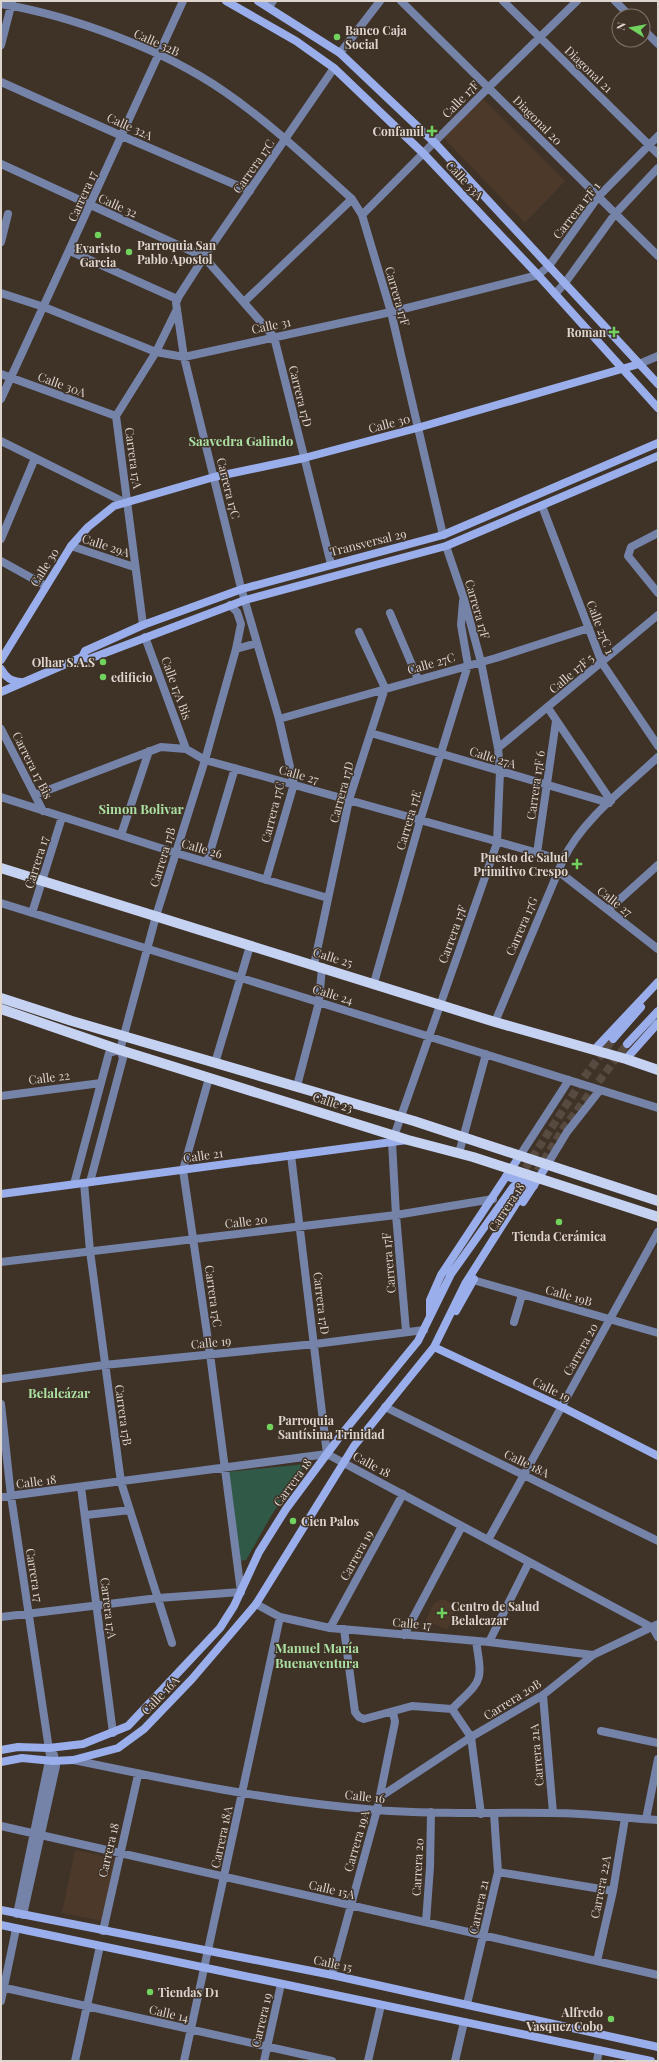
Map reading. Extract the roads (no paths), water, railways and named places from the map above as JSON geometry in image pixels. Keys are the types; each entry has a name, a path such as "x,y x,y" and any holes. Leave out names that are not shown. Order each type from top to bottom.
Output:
{"main road":[{"name":"Calle 25","path":"1,868 495,1022 626,1059 658,1070"},
{"name":"Calle 23","path":"1,998 400,1117 658,1201"},
{"name":"Calle 23","path":"1,1009 120,1050 393,1138 408,1140 459,1154 508,1174 658,1217"},
{"path":"596,1181 607,1202"}],"street":[{"name":"Carrera 17","path":"1,399 91,206 183,1"},
{"name":"Calle 33A","path":"226,1 296,41 334,68 424,154 538,275 658,408"},
{"name":"Calle 33A","path":"258,1 271,4 340,53 435,143 658,384"},
{"path":"340,53 380,1"},
{"name":"Diagonal 20","path":"401,1 658,256"},
{"name":"Diagonal 21","path":"503,1 658,154"},
{"name":"Calle 17F","path":"362,216 576,1"},
{"name":"Calle 32B","path":"1,4 11,3 93,28 158,55 202,77 224,91 285,140"},
{"path":"1,45 11,3"},
{"name":"Carrera 17C","path":"266,880 294,784 279,720 242,589 184,357 177,299 204,257 334,68"},
{"name":"Calle 32A","path":"1,82 250,191"},
{"path":"391,123 402,112"},
{"name":"Carrera 17F 1","path":"549,266 598,197 658,136"},
{"name":"Carrera 17F","path":"285,140 352,199 362,216 392,312 417,428 443,535"},
{"name":"Calle 32","path":"1,164 204,257"},
{"path":"555,294 565,283 615,214 658,168"},
{"path":"244,301 352,199"},
{"path":"1,242 8,214"},
{"path":"70,251 177,299"},
{"name":"Carrera 17D","path":"204,257 274,337 332,564"},
{"name":"Calle 31","path":"1,293 44,307 156,352 184,357 392,312 538,275 549,266"},
{"name":"Carrera 17A","path":"143,625 134,567 116,416 156,352 177,309"},
{"name":"Calle 30","path":"1,660 71,546 101,515 126,502 214,477 304,458 417,428 639,364 658,356"},
{"name":"Calle 30A","path":"1,374 116,416"},
{"path":"1,442 126,502"},
{"name":"Transversal 29","path":"82,657 85,651 143,625 242,589 443,535 658,443"},
{"name":"Transversal 29","path":"1,692 21,682 82,657 89,659 245,600 446,546 658,456"},
{"path":"1,539 35,458"},
{"name":"Calle 27C 1","path":"542,506 602,663 658,746"},
{"path":"658,533 631,546 628,551 628,556 658,593"},
{"name":"Calle 29A","path":"71,546 134,567"},
{"name":"Carrera 17F","path":"406,1331 396,1215 393,1138 497,843 500,771 498,748 481,662 464,599 446,546"},
{"path":"1,562 46,586"},
{"path":"220,597 230,605"},
{"path":"464,599 461,612 468,665"},
{"name":"Carrera 17B","path":"172,1643 122,1482 104,1365 90,1251 87,1182 123,1058 120,1050 156,916 205,760 236,649 241,624 237,612 230,605"},
{"path":"390,613 418,679"},
{"name":"Calle 17F 5","path":"498,748 548,708 658,615"},
{"name":"Calle 27C","path":"279,720 385,688 481,662 589,628"},
{"path":"359,632 385,688"},
{"name":"Calle 17A Bis","path":"145,637 186,748"},
{"path":"236,649 257,643"},
{"name":"Carrera 17E","path":"374,984 420,821 468,665"},
{"path":"1,669 5,676 12,681 21,682"},
{"name":"Carrera 17D","path":"297,1086 319,1002 318,966 328,898 349,800 385,688"},
{"path":"548,708 610,802"},
{"name":"Carrera 17F 6","path":"537,853 556,721"},
{"name":"Carrera 17 Bis","path":"1,729 43,811"},
{"name":"Calle 27A","path":"371,733 610,802"},
{"name":"Calle 27","path":"35,795 161,747 186,748 205,760 294,784 497,843 563,860"},
{"path":"121,835 149,751"},
{"name":"Carrera 17G","path":"495,1022 558,871 575,838 610,802 658,757"},
{"path":"207,862 235,768"},
{"name":"Calle 26","path":"1,797 176,853 328,898"},
{"name":"Carrera 17","path":"32,913 62,817"},
{"path":"608,910 658,865"},
{"name":"Calle 27","path":"558,871 658,949"},
{"name":"Calle 24","path":"1,903 658,1108"},
{"path":"215,1063 250,946"},
{"path":"594,1050 658,982"},
{"path":"612,1039 658,990"},
{"path":"626,1044 658,1011"},
{"path":"626,1059 658,1023"},
{"name":"Carrera 17B","path":"74,1184 109,1053 120,1050"},
{"path":"459,1154 486,1054"},
{"name":"Carrera 17C","path":"209,1078 183,1170 210,1354 241,1592"},
{"name":"Carrera 18","path":"430,1316 430,1300 441,1275 458,1247 493,1199 519,1156 569,1080"},
{"name":"Calle 22","path":"1,1096 101,1083"},
{"name":"Carrera 18","path":"256,1604 344,1462 385,1407 436,1344 449,1325 473,1280 567,1132 600,1090"},
{"name":"Calle 21","path":"1,1194 291,1155 393,1138"},
{"name":"Carrera 17D","path":"291,1155 315,1344 327,1454"},
{"name":"Carrera 18","path":"241,1592 263,1546 286,1509 341,1435 411,1351 424,1330 444,1285 461,1258 513,1187"},
{"name":"Carrera 18","path":"436,1344 465,1284 524,1191"},
{"name":"Calle 20","path":"1,1262 396,1215 493,1199"},
{"name":"Carrera 20","path":"488,1540 658,1232"},
{"name":"Calle 19B","path":"473,1280 658,1333"},
{"path":"514,1322 522,1295"},
{"name":"Calle 19","path":"1,1379 104,1365 315,1344 406,1331 424,1330"},
{"name":"Calle 19","path":"436,1344 658,1456"},
{"name":"Carrera 17","path":"1,1404 11,1496 49,1748 53,1761 36,1833 20,1914"},
{"name":"Calle 18A","path":"385,1407 658,1541"},
{"name":"Calle 18","path":"1,1497 327,1454 529,1562 655,1626"},
{"name":"Carrera 17A","path":"81,1487 86,1514 96,1605 113,1733"},
{"name":"Carrera 19","path":"330,1628 403,1494"},
{"path":"86,1514 130,1510"},
{"path":"404,1635 462,1526"},
{"path":"489,1642 529,1562"},
{"path":"1,1616 158,1598 241,1592"},
{"name":"Calle 16A","path":"49,1748 83,1744 128,1726 220,1628 241,1592"},
{"name":"Calle 16A","path":"53,1761 73,1760 118,1748 144,1729 192,1679 256,1604"},
{"name":"Calle 17","path":"256,1604 280,1617 330,1628 489,1642 592,1656"},
{"name":"Carrera 18A","path":"184,2061 243,1794 280,1617"},
{"path":"655,1626 658,1637"},
{"name":"Carrera 20B","path":"380,1797 471,1738 543,1695 592,1656 655,1626"},
{"path":"344,1629 355,1712 359,1717 364,1719 412,1706 452,1709 476,1685 480,1678 481,1671 476,1641"},
{"name":"Carrera 21A","path":"543,1695 553,1813"},
{"path":"452,1709 471,1738 481,1814"},
{"name":"Carrera 19A","path":"332,1975 377,1810 394,1722 393,1712"},
{"path":"601,1731 658,1743"},
{"path":"1,1750 18,1746 49,1748"},
{"path":"1,1762 22,1758 53,1761"},
{"path":"646,1819 658,1759"},
{"name":"Calle 16","path":"73,1760 138,1775 243,1794 377,1810 481,1814 553,1813 658,1820"},
{"name":"Carrera 18","path":"103,1931 138,1775"},
{"name":"Carrera 20","path":"426,1922 430,1868 431,1812"},
{"name":"Carrera 21","path":"467,2004 498,1872 494,1814"},
{"name":"Carrera 22A","path":"597,1961 613,1891 624,1818"},
{"name":"Calle 15A","path":"1,1826 484,1936 658,1973"},
{"path":"498,1872 613,1891"},
{"name":"Calle 15","path":"1,1910 332,1975 658,2047"},
{"path":"20,1914 29,1932"},
{"path":"1,1925 648,2061"},
{"path":"1,2001 2,1987 16,1929"},
{"path":"75,2061 100,1946"},
{"name":"Carrera 19","path":"264,2061 281,1984"},
{"name":"Calle 14","path":"2,1987 332,2061"},
{"path":"368,2061 381,2005"},
{"path":"455,2061 464,2022"},
{"path":"597,2061 599,2050"}],"tunnel":[{"path":"519,1178 585,1076 613,1039"},
{"path":"531,1181 563,1129 627,1044"}],"place":[{"name":"Banco Caja Social","path":"337,37"},
{"name":"Confamil","path":"432,131"},
{"name":"Evaristo Garcia","path":"98,235"},
{"name":"Parroquia San Pablo Apostol","path":"129,252"},
{"name":"Roman","path":"614,332"},
{"name":"Olhar S.A.S","path":"103,662"},
{"name":"edificio","path":"103,677"},
{"name":"Puesto de Salud Primitivo Crespo","path":"577,864"},
{"name":"Tienda Cerámica","path":"559,1222"},
{"name":"Parroquia Santísima Trinidad","path":"270,1427"},
{"name":"Cien Palos","path":"293,1521"},
{"name":"Centro de Salud Belalcazar","path":"442,1613"},
{"name":"Tiendas D1","path":"150,1992"},
{"name":"Alfredo Vasquez Cobo","path":"611,2019"}],"district":[{"name":"Saavedra Galindo","path":"241,440"},
{"name":"Simon Bolivar","path":"141,808"},
{"name":"Belalcázar","path":"59,1392"},
{"name":"Manuel María Buenaventura","path":"317,1654"}]}
